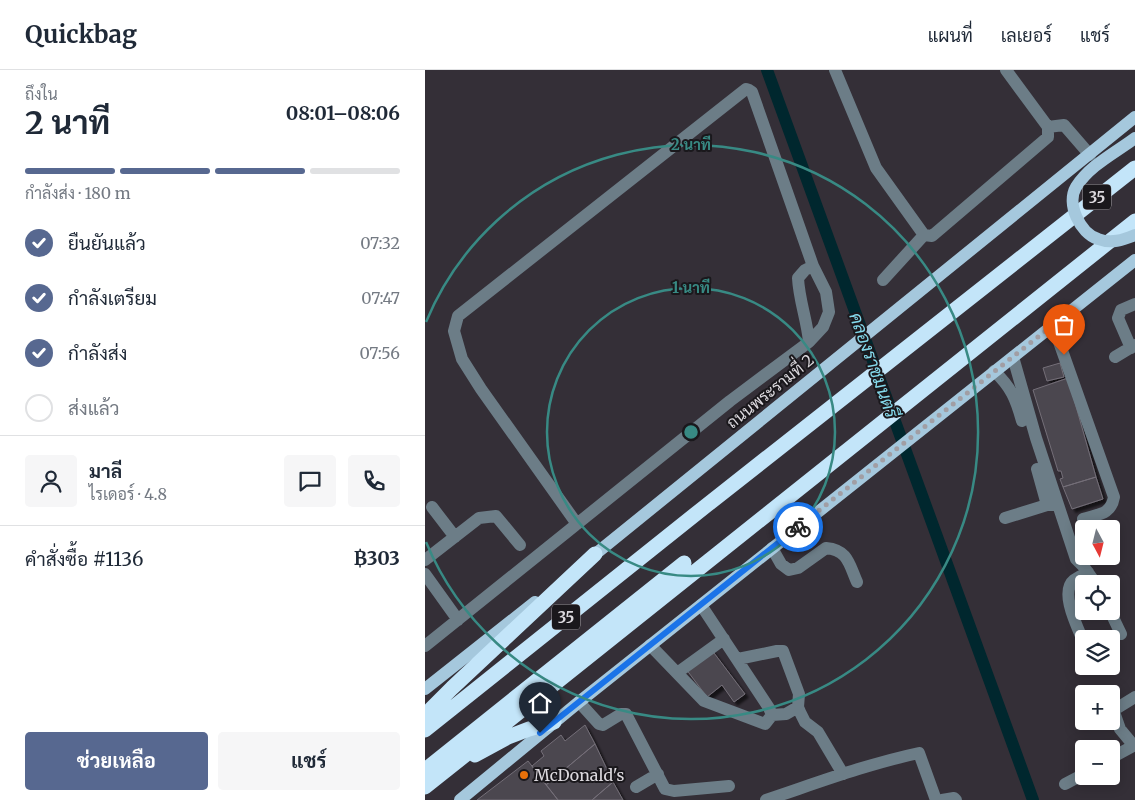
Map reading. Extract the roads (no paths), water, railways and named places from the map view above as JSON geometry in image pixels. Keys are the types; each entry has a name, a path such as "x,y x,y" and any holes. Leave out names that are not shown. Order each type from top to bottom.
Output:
{"highway":[{"name":"35","path":"425,730 1059,226 1135,168"},
{"name":"35","path":"425,787 1071,270 1135,221"},
{"path":"425,738 669,543"},
{"path":"425,719 431,709 452,688 595,554"},
{"path":"425,770 684,562"},
{"path":"447,769 508,737 529,728 554,722"}],"main road":[{"name":"ถนนพระรามที่ 2","path":"426,686 805,386 1135,117"},
{"path":"1135,138 1085,175 1075,189 1073,199 1074,210 1079,222 1088,233 1097,239 1110,242 1123,240 1135,235"},
{"path":"460,800 579,702 1135,260"}],"street":[{"path":"835,70 876,168 924,235 932,236 1048,137 1048,127 1006,70"},
{"path":"425,646 458,620 730,401 809,342 823,327 829,312 826,292 813,266 752,92 749,90 746,89 458,316 454,331 462,359 481,389 577,524"},
{"path":"1048,127 1064,125 1089,154"},
{"path":"883,280 924,235"},
{"path":"809,342 799,293 798,278 805,270 813,266"},
{"path":"1115,357 1133,346 1119,318 1121,310 1135,304"},
{"path":"1053,325 1114,497 1108,511 1083,519"},
{"path":"1013,357 1036,438 1052,505"},
{"path":"995,371 1009,386 1015,397 1052,505 1076,559 1090,575"},
{"path":"1005,518 1052,505"},
{"path":"432,507 455,537"},
{"path":"425,560 479,518 491,515 496,516 520,545"},
{"path":"772,548 781,564 789,570 798,568 826,548 837,549 844,554 857,582"},
{"path":"1079,630 1069,605 1069,587 1073,580 1088,572"},
{"path":"425,574 458,620"},
{"path":"701,605 738,659 772,715"},
{"path":"1114,620 1121,634"},
{"path":"677,673 724,639"},
{"path":"651,645 704,701 765,724 772,715 786,714 798,707"},
{"path":"738,659 783,651 799,694 798,707 805,722 818,732 843,774"},
{"path":"1120,753 1134,745 1120,729 1113,712 1120,705 1135,697"},
{"path":"579,702 599,724 603,725 621,714 626,714 665,788 674,791 729,786"},
{"path":"766,800 843,774 919,753 936,800"},
{"path":"636,787 658,774"},
{"path":"1065,784 1075,779"},
{"path":"942,800 954,798 956,800"}],"waterway":[{"name":"คลองราชมนตรี","path":"767,70 1033,800"}],"place":[{"name":"McDonald's","path":"524,775"}]}
